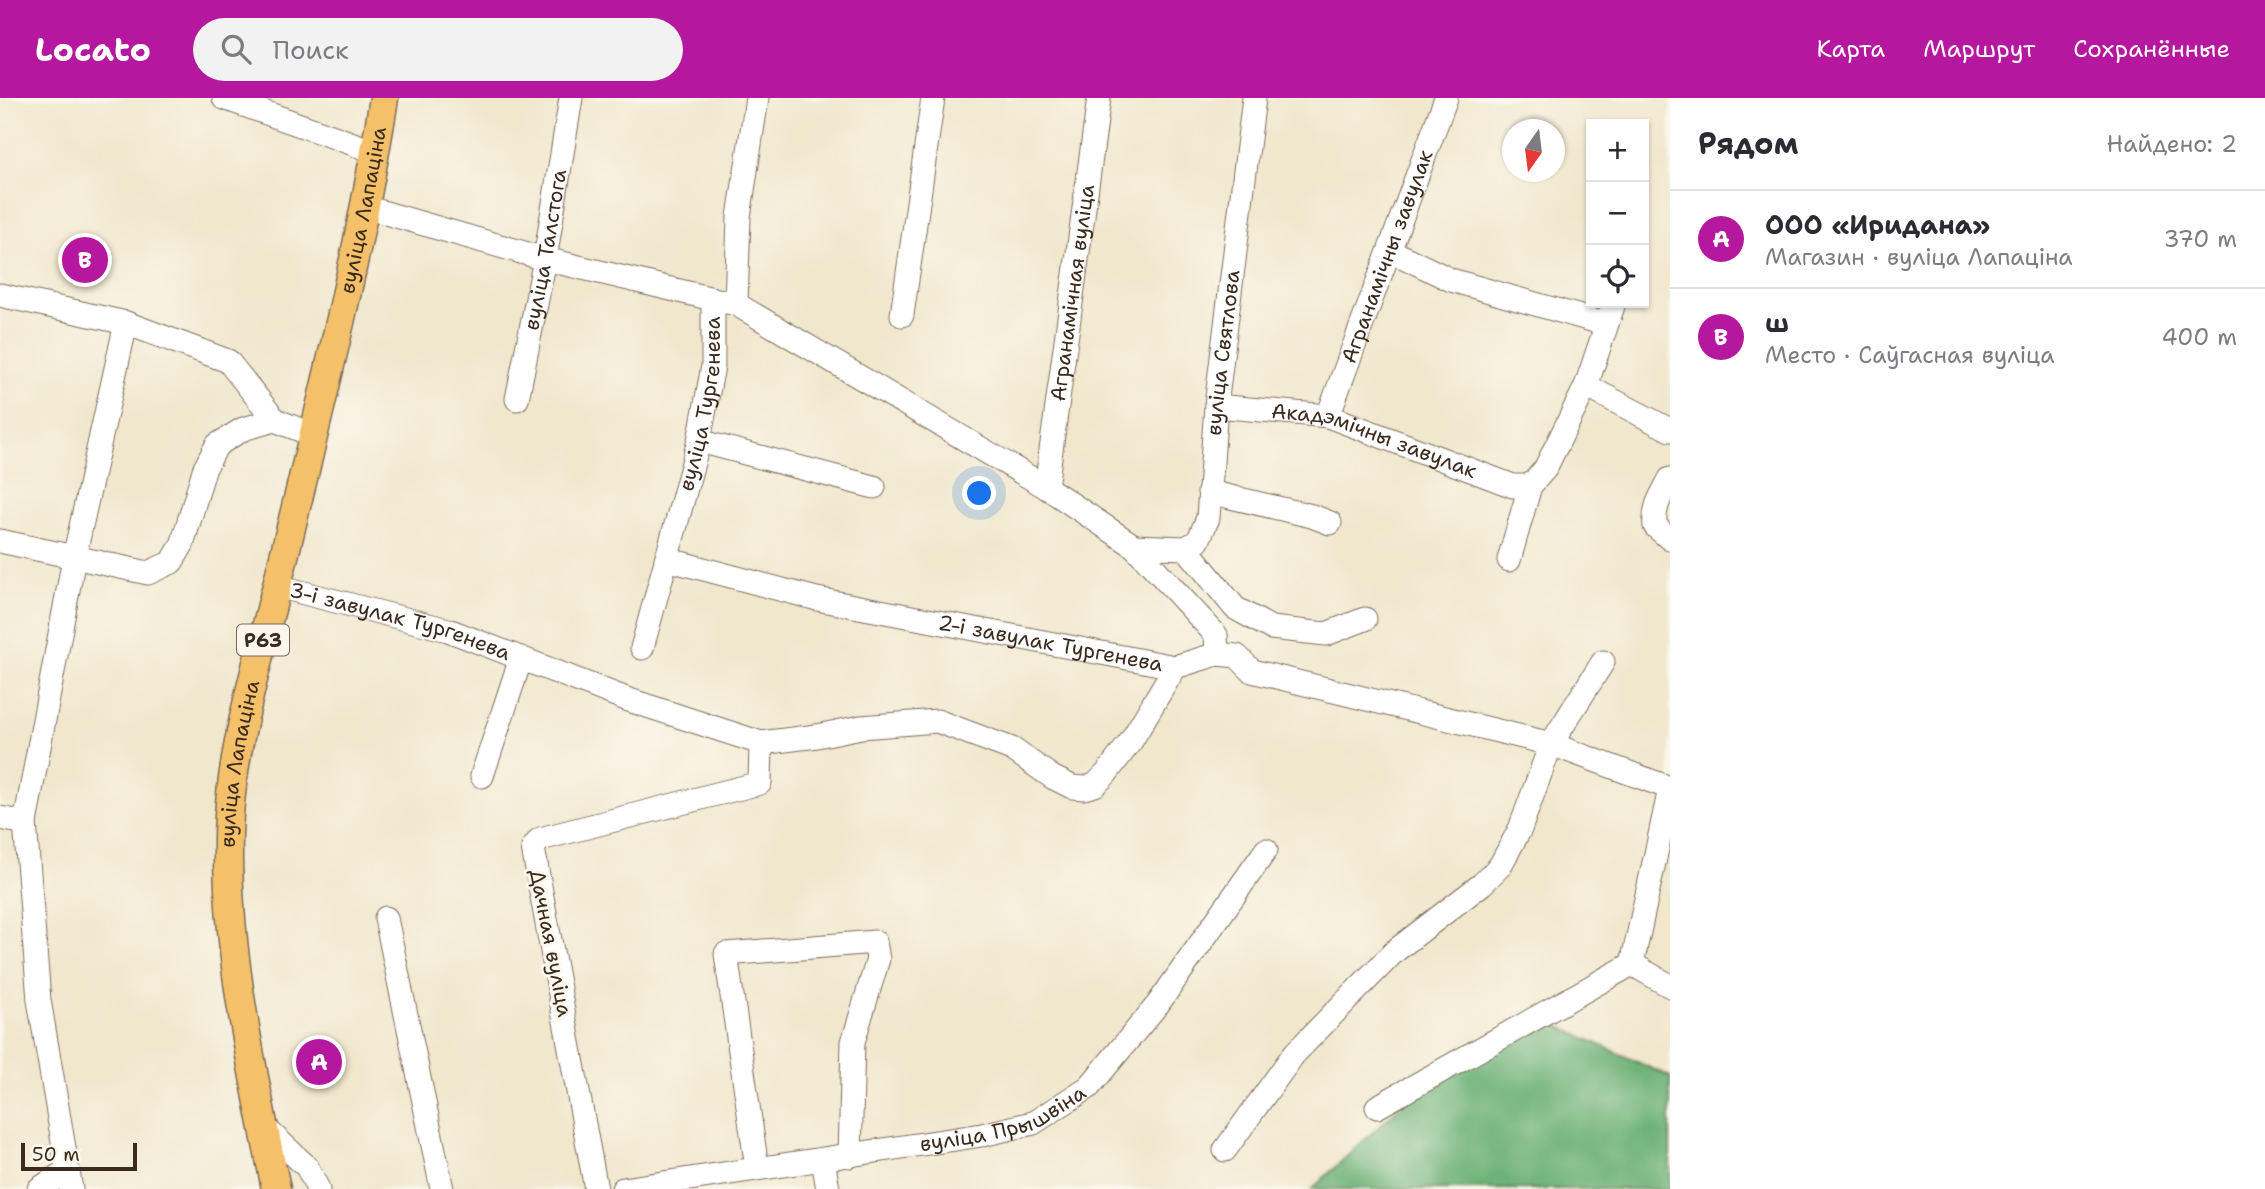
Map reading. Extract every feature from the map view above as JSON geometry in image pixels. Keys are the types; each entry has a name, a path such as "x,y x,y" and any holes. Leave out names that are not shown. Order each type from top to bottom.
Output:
{"main road":[{"name":"вуліца Лапаціна","path":"276,1189 235,971 228,834 236,764 251,691 365,207 384,98"}],"street":[{"path":"224,98 376,152"},
{"name":"вуліца Талстога","path":"517,399 545,259 571,98"},
{"name":"вуліца Тургенева","path":"642,648 699,441 713,366 713,299 736,304 739,216 757,98"},
{"path":"902,315 933,98"},
{"name":"Агранамічная вуліца","path":"1046,487 1099,98"},
{"name":"вуліца Святлова","path":"1186,548 1198,541 1208,518 1216,406 1254,98"},
{"name":"Агранамічны завулак","path":"1328,416 1446,98"},
{"path":"365,207 545,259 713,299"},
{"path":"1391,251 1451,280 1605,324"},
{"path":"0,295 126,323 228,361 275,421 313,435"},
{"path":"736,304 1046,487 1134,546 1216,635 1217,654 1237,656 1252,671 1551,744 1670,788 1632,964 1377,1107"},
{"path":"1509,560 1530,486 1545,469 1586,386 1612,308"},
{"path":"40,1189 69,1180 39,1000 25,823 74,558 126,323"},
{"path":"1586,386 1670,430"},
{"name":"Акадэмічны завулак","path":"1216,406 1328,416 1513,486 1530,486"},
{"path":"0,541 148,573 172,562 182,545 204,470 217,445 243,429 275,421"},
{"path":"699,441 874,487"},
{"path":"1670,479 1656,505 1654,516 1656,526 1670,539"},
{"path":"1209,492 1312,516 1330,523"},
{"path":"1134,546 1186,548 1235,608 1271,628 1326,634 1365,619"},
{"name":"2-і завулак Тургенева","path":"666,559 817,599 1175,667 1217,654"},
{"name":"3-і завулак Тургенева","path":"276,586 448,629 626,699 761,743 861,727 937,721 1012,749 1052,777 1072,787 1084,789 1095,785 1131,741 1175,667"},
{"name":"3-і завулак Тургенева","path":"482,776 521,658"},
{"path":"1225,1150 1294,1054 1395,951 1482,884 1500,866 1520,829 1551,744 1603,662"},
{"name":"Дачная вуліца","path":"596,1189 533,848 540,839 760,783 761,743"},
{"path":"0,818 25,823"},
{"name":"вуліца Прышвіна","path":"623,1189 982,1135 1032,1123 1089,1087 1158,1004 1266,850"},
{"path":"386,918 442,1189"},
{"path":"757,1168 726,954 874,942 878,959 853,1042 850,1156"},
{"path":"1632,964 1670,986"},
{"path":"263,1126 307,1167 318,1189"},
{"path":"822,1160 828,1189"}],"green space":[{"path":"1552,1023 1670,1077 1670,1189 1312,1189 1433,1076"}],"place":[{"name":"ш","path":"85,260"},
{"name":"ООО «Иридана»","path":"319,1062"}]}
